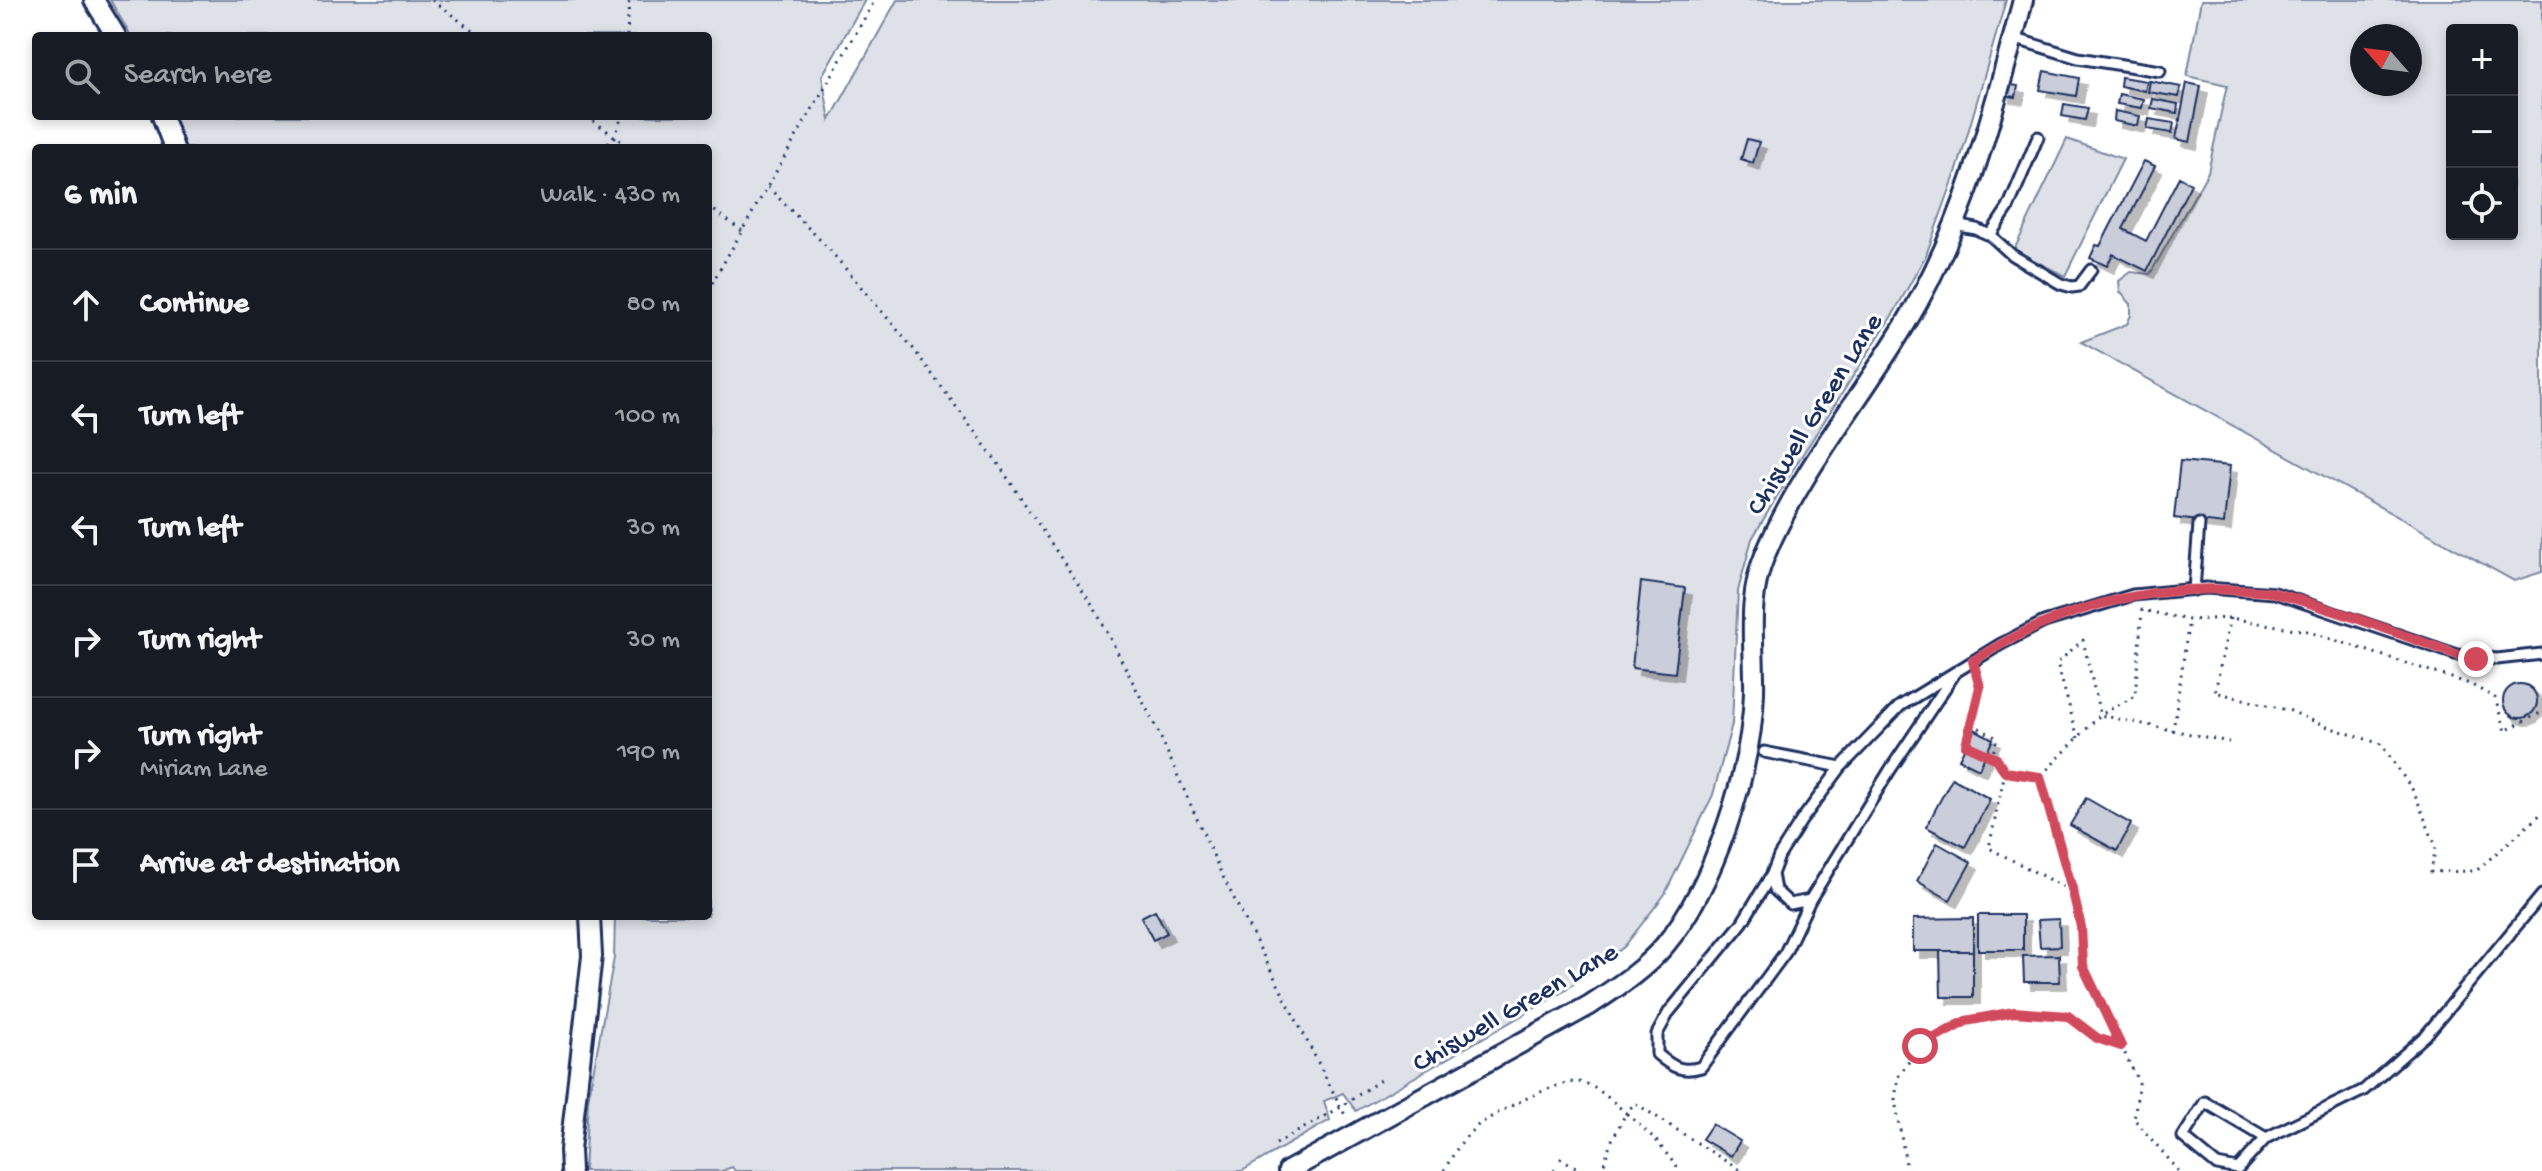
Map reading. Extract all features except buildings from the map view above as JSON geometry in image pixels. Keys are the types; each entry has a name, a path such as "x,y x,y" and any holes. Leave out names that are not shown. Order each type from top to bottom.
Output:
{"street":[{"path":"94,0 114,32"},
{"name":"Chiswell Green Lane","path":"1288,1171 1621,985 1664,946 1690,911 1730,815 1748,748 1754,690 1752,603 1757,576 1800,486 1907,322 1936,267 1979,157 2023,0"},
{"path":"164,120 172,144"},
{"path":"571,1171 570,1150 592,956 590,920"}],"lane":[{"path":"2013,38 2078,58 2160,71"},
{"path":"1990,235 2008,208 2038,137"},
{"path":"1954,225 1990,235 2012,255 2061,284 2079,286 2091,270"},
{"path":"2194,590 2199,524"},
{"path":"1955,673 1890,770 1810,900 1785,953 1701,1067 1688,1071 1676,1068 1657,1054 1657,1034 1669,1012 1742,923 1801,821 1841,767 1900,706 2001,644 2052,620 2133,595 2194,590 2275,593 2458,655 2476,659 2542,654"},
{"path":"1764,752 1841,767"},
{"path":"1772,874 1775,890 1790,904 1810,900"},
{"path":"2266,1138 2205,1102 2183,1137 2217,1165 2238,1169 2266,1138 2364,1090 2426,1035 2542,895"}],"path":[{"path":"432,0 475,32"},
{"path":"627,32 629,0"},
{"path":"712,283 875,0"},
{"path":"592,120 625,144"},
{"path":"607,144 615,137 621,120"},
{"path":"768,187 828,248 912,347 997,462 1096,611 1156,727 1222,875 1355,1133"},
{"path":"712,209 742,231"},
{"path":"2040,777 2100,715 2135,696 2142,610 2189,620 2230,618 2307,631 2470,684 2495,698 2505,731 2542,712"},
{"path":"2230,618 2215,692 2291,711 2381,744 2414,792 2436,847 2431,872 2476,871 2542,813"},
{"path":"2173,731 2189,620"},
{"path":"2078,738 2057,663 2083,640 2100,715"},
{"path":"1973,661 1980,687 1966,745 1997,759 2005,772 1989,848 2073,892"},
{"path":"2100,715 2229,742"},
{"path":"1971,724 1997,738 1992,757"},
{"path":"2005,772 2040,777"},
{"path":"2040,777 2081,927 2083,966 2139,1083 2134,1119 2179,1171"},
{"path":"1907,1171 1895,1100 1898,1077 1920,1046 1966,1021 2014,1012 2068,1016 2097,1038 2121,1046"},
{"path":"1276,1144 1341,1107 1383,1078"},
{"path":"1444,1171 1456,1148 1479,1125 1552,1087 1577,1082 1591,1086 1626,1113 1655,1139 1680,1171"},
{"path":"1602,1171 1610,1144 1626,1113 1635,1103 1741,1171"},
{"path":"1560,1158 1583,1171"}],"shaded area":[{"path":"110,0 865,0 822,76 830,120 897,0 2006,0 1959,164 1926,255 1895,311 1752,539 1738,591 1732,724 1713,795 1665,894 1624,947 1561,993 1356,1111 1343,1093 1324,1101 1330,1120 1242,1171 735,1171 732,1167 722,1171 584,1171 588,1100 614,958 615,920 712,920 712,144 182,144 172,120 712,120 712,32 129,32"},
{"path":"2201,0 2542,0 2542,572 2514,581 2081,342 2127,324 2131,304 2120,292 2119,281 2131,272 2150,274 2208,172 2227,85 2187,76"},
{"path":"2067,139 2123,159 2065,276 2014,250"}],"route":[{"path":"1920,1046 1966,1021 2014,1012 2068,1016 2097,1038 2121,1046 2083,966 2081,927 2040,777 2005,772 1997,759 1966,745 1980,687 1973,661 2044,622 2133,595 2206,588 2275,593 2476,659"}]}
